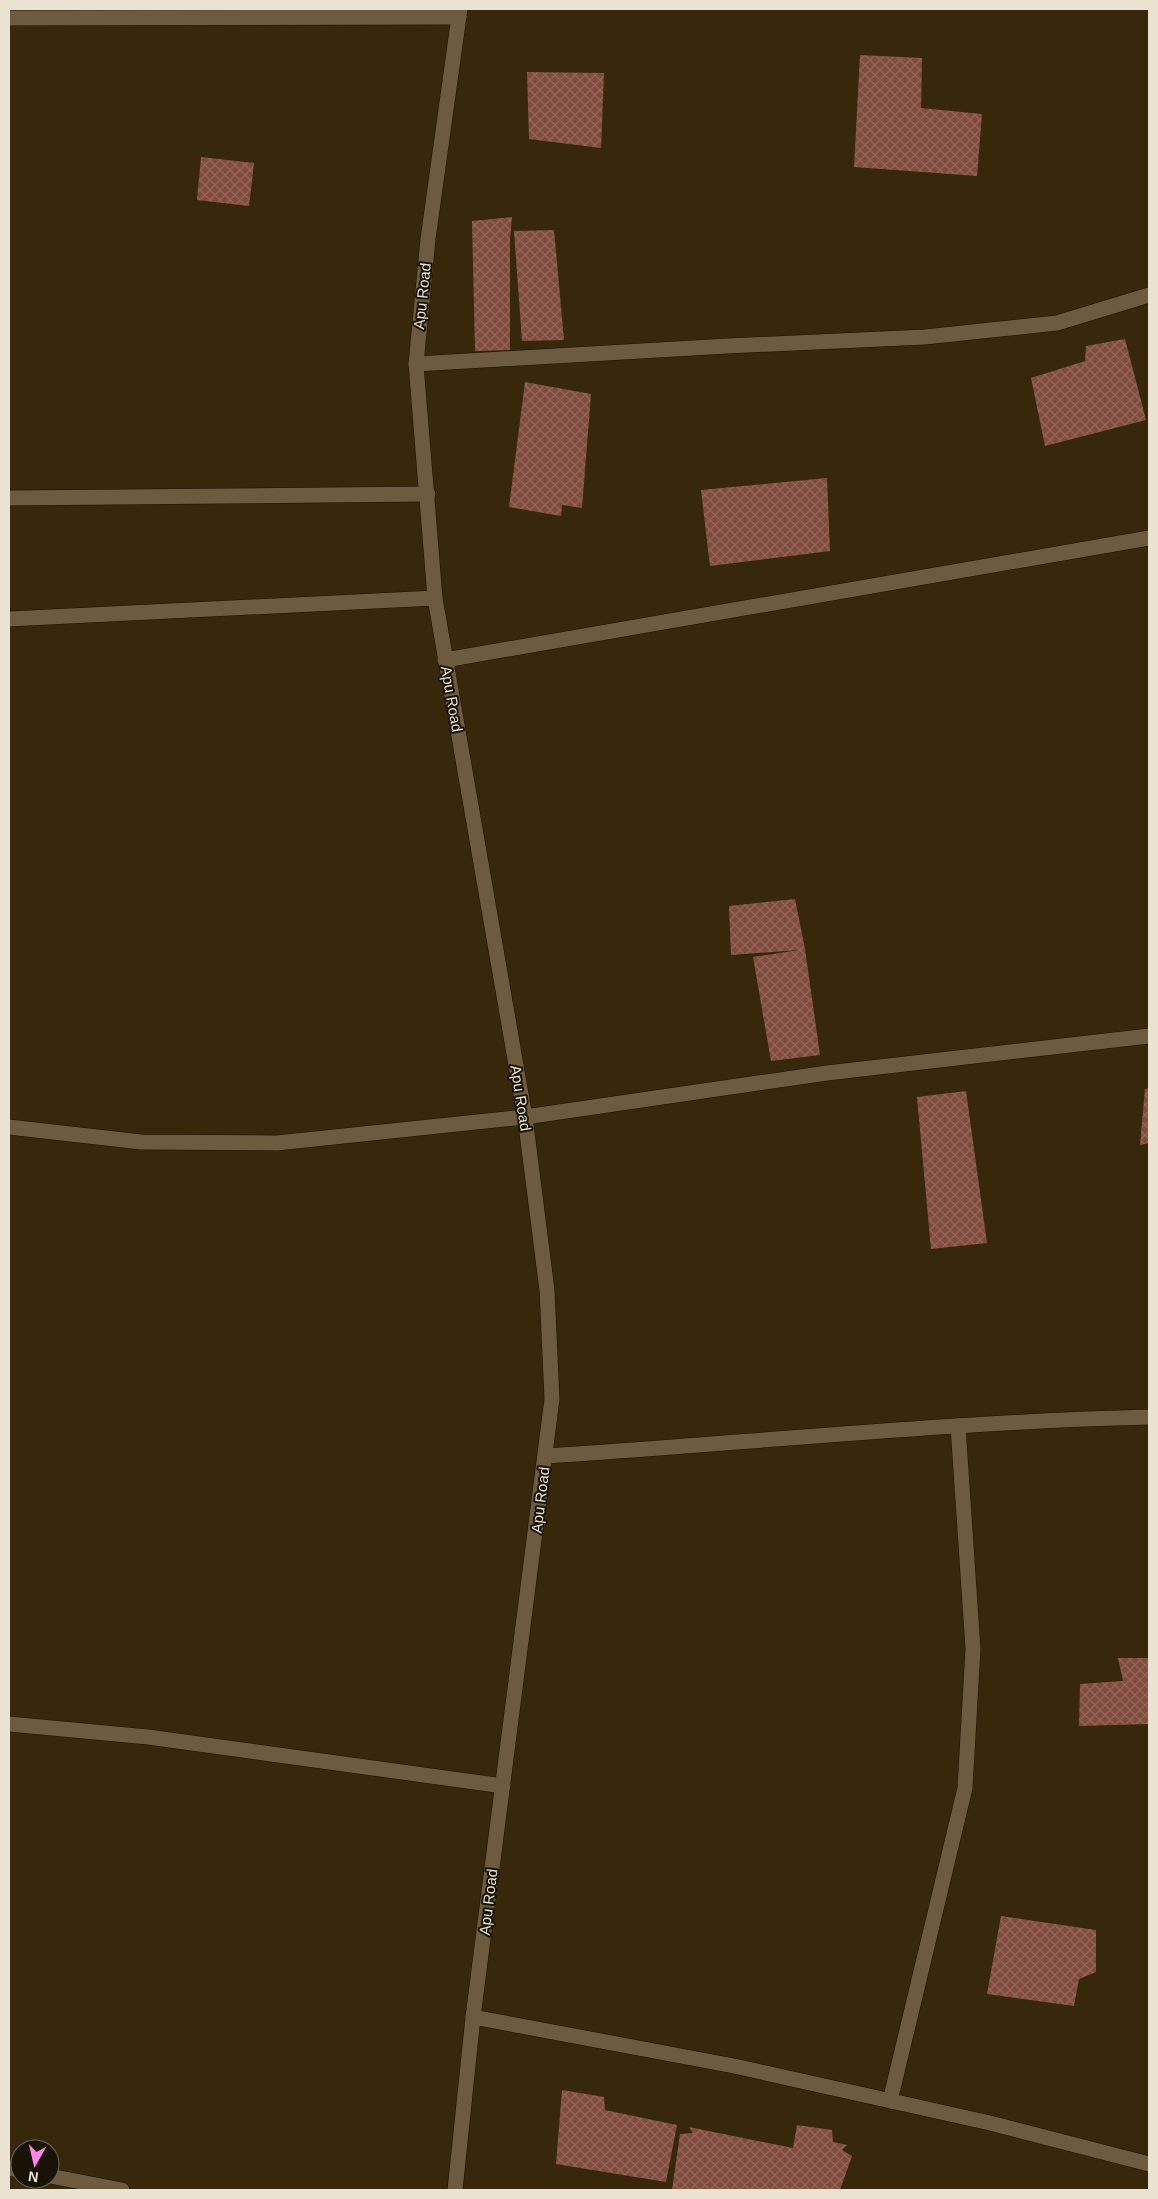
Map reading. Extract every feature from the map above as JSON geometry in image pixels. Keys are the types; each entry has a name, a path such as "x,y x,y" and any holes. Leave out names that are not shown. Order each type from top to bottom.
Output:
{"street":[{"path":"9,18 459,13"},
{"name":"Apu Road","path":"455,2190 473,2017 552,1399 547,1290 525,1117 435,598 416,364 428,239 459,13"},
{"path":"416,364 925,337 1057,323 1149,295"},
{"path":"9,498 428,494"},
{"path":"445,660 1149,538"},
{"path":"9,619 435,598"},
{"path":"9,1127 141,1142 277,1143 525,1117 827,1073 1149,1036"},
{"path":"546,1456 709,1446 848,1433 1149,1417"},
{"path":"890,2101 965,1788 972,1649 958,1426"},
{"path":"9,1724 148,1737 503,1786"},
{"path":"473,2017 734,2066 990,2123 1149,2164"},
{"path":"60,2178 122,2190"}],"building":[{"path":"860,55 922,58 921,108 982,114 977,176 854,167"},
{"path":"527,72 604,73 601,148 529,139"},
{"path":"201,157 254,163 249,206 197,200"},
{"path":"512,217 510,239 510,350 475,351 472,221"},
{"path":"554,230 564,340 522,341 514,231"},
{"path":"1125,339 1146,420 1045,446 1031,378 1085,361 1086,346"},
{"path":"525,382 591,394 582,508 562,505 561,516 509,507"},
{"path":"827,478 830,551 710,566 701,490"},
{"path":"795,899 805,949 820,1055 771,1061 753,957 799,950 731,955 729,906"},
{"path":"1149,1088 1149,1143 1140,1145 1145,1089"},
{"path":"966,1091 987,1243 931,1249 917,1097"},
{"path":"1118,1658 1149,1658 1149,1724 1079,1726 1080,1684 1123,1681"},
{"path":"1001,1916 1096,1930 1096,1972 1079,1979 1074,2006 987,1994"},
{"path":"562,2090 604,2097 605,2110 677,2125 666,2182 556,2164"},
{"path":"797,2125 832,2130 833,2142 847,2145 842,2150 852,2156 840,2190 672,2190 680,2134 693,2133 689,2127 793,2148"}]}
